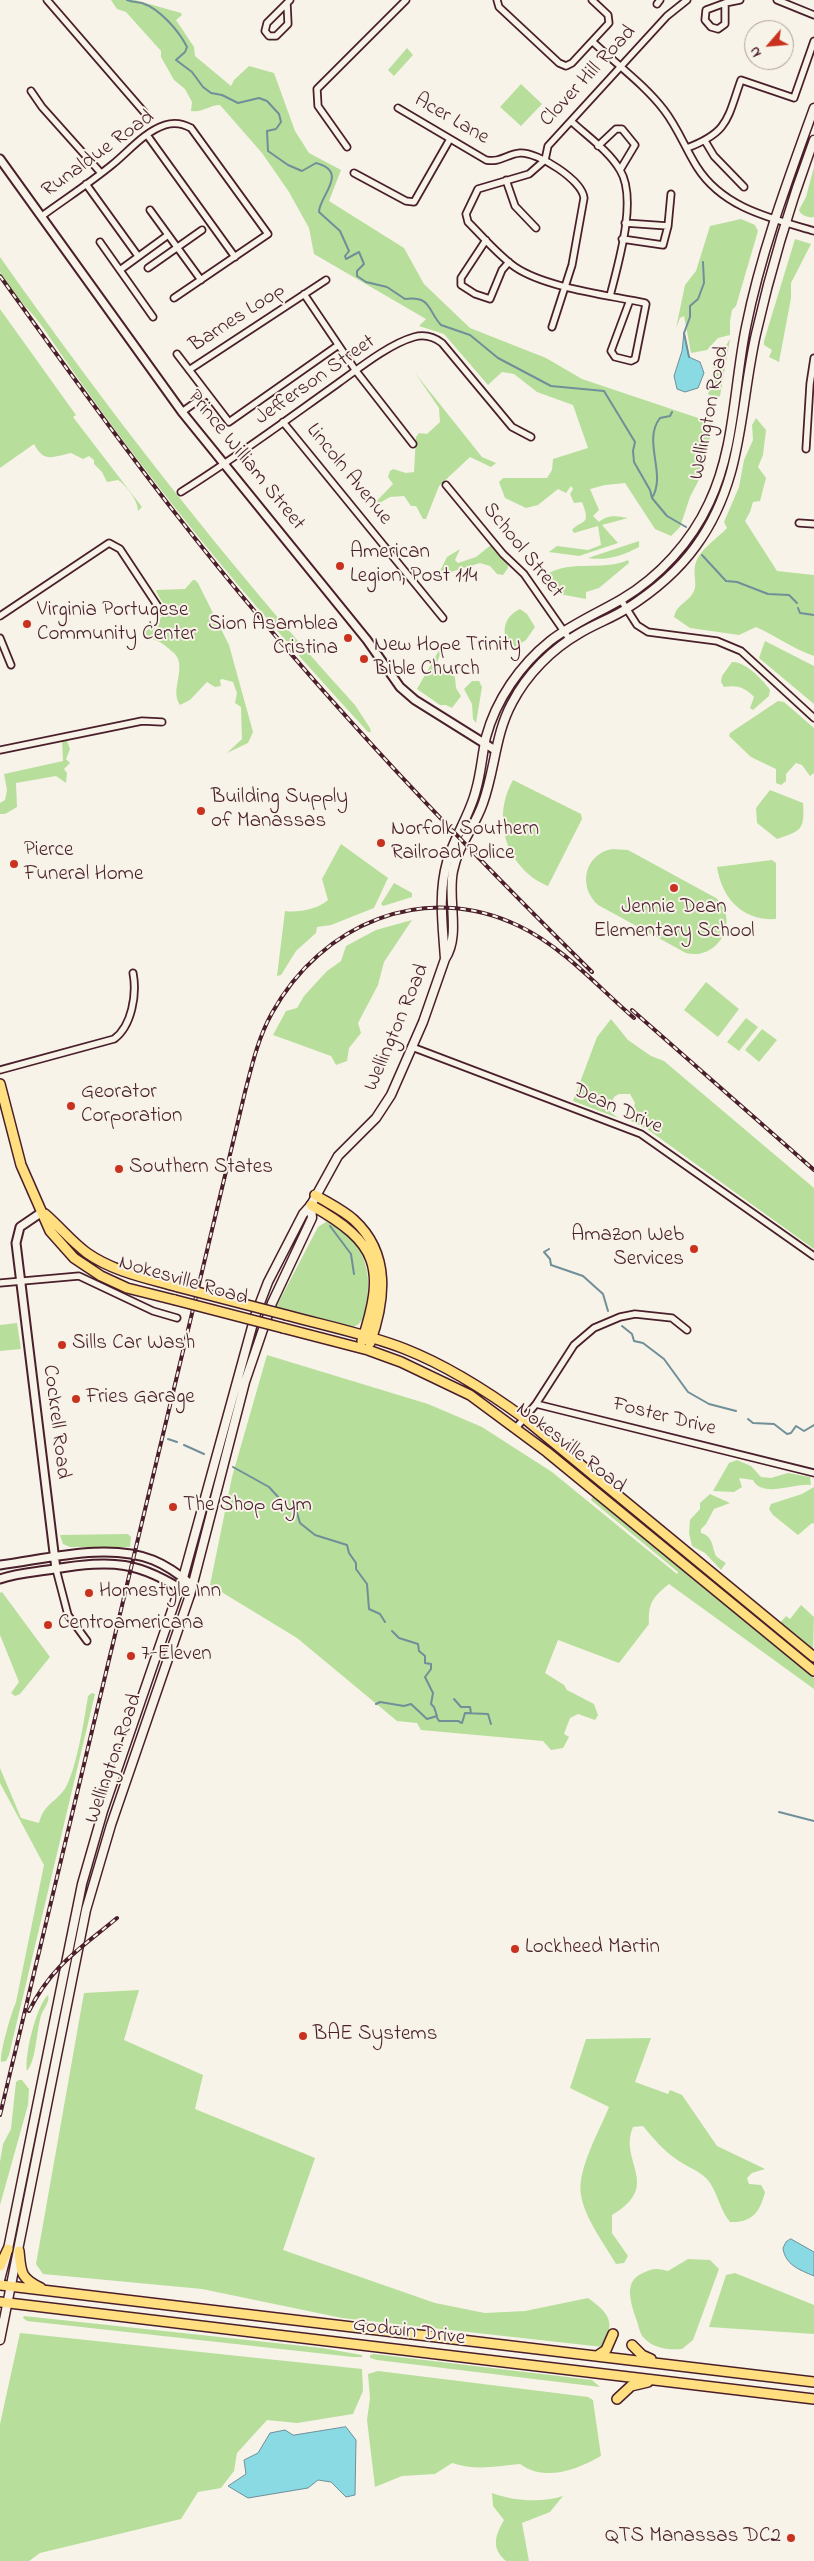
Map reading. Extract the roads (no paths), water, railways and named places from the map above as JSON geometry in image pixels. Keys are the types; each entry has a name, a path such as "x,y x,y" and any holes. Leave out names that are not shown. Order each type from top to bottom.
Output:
{"main road":[{"name":"Wellington Road","path":"445,959 441,908 444,874 450,854 476,791 485,742 497,708 510,685 542,648 564,631 621,600 658,572 676,554 702,518 715,490 728,443 746,325 814,108"},
{"name":"Wellington Road","path":"0,2280 8,2250 82,1884 103,1811 180,1588 255,1316 278,1262 303,1214 311,1205 338,1156 376,1118 391,1096 412,1047 445,959 450,952 452,940 451,882 454,865 462,842 484,802 495,750 511,705 525,682 538,667 570,640 626,609 666,578 687,557 706,530 726,492 738,451 756,336 780,220 814,140"},
{"path":"0,1084 21,1165 42,1212"},
{"path":"316,1195 353,1219 365,1232 376,1251 383,1282 380,1308 364,1349"},
{"name":"Wellington Road","path":"0,2340 4,2302 19,2251 86,1910 111,1824 190,1595 245,1382 275,1295 312,1218 311,1205"},
{"path":"311,1205 351,1229 369,1254 375,1276 375,1292 368,1337"},
{"name":"Nokesville Road","path":"42,1212 79,1247 104,1263 132,1274 178,1287 368,1337 438,1364 492,1395 524,1418 814,1657"},
{"name":"Nokesville Road","path":"42,1212 50,1231 83,1265 111,1282 127,1288 364,1349 401,1362 470,1395 516,1428 810,1668"},
{"path":"810,1668 814,1657"},
{"path":"0,2266 8,2250"},
{"path":"19,2251 24,2278 48,2291"},
{"name":"Godwin Drive","path":"0,2285 814,2382"},
{"name":"Godwin Drive","path":"4,2302 814,2399"},
{"path":"597,2356 606,2350 613,2334"},
{"path":"632,2345 642,2355 663,2364"},
{"path":"617,2399 631,2386 657,2380"}],"street":[{"path":"46,0 144,112"},
{"path":"347,146 318,106 317,89 406,0"},
{"path":"497,0 499,7 563,65 572,63 609,23 606,13 592,0"},
{"name":"Clover Hill Road","path":"545,160 548,146 667,16 687,0"},
{"path":"725,3 725,24 718,29 711,28 705,20 706,10 725,3 740,0"},
{"path":"778,0 814,15"},
{"path":"289,1 288,24 276,36 267,35 265,25 289,1"},
{"path":"687,148 705,141 719,132 726,123 741,80 794,98 814,41"},
{"path":"593,42 661,106 703,175 718,191 746,209 814,231"},
{"path":"31,91 42,107 101,173"},
{"name":"Acer Lane","path":"398,108 490,161 522,153 545,160"},
{"path":"571,121 620,170 627,194 625,222 610,296"},
{"name":"Runaldue Road","path":"42,216 101,173 147,135 161,127 177,124 192,129 267,232 266,236 235,257"},
{"path":"598,146 616,129 622,129 636,145 620,170"},
{"path":"147,135 235,257 174,298"},
{"path":"354,173 406,201 414,202 450,139"},
{"path":"705,141 714,156 744,187"},
{"name":"Prince William Street","path":"0,159 182,412 367,640 400,687 423,705 495,750"},
{"path":"552,327 567,286 578,238 584,194 558,168 545,160 528,174 478,190 466,214 468,222 509,262 522,271 567,286 645,303 647,306 633,361 613,356 611,351 630,300"},
{"path":"506,180 516,206 536,228"},
{"path":"86,184 138,256"},
{"path":"622,239 661,246 664,243 668,226 671,194"},
{"path":"150,210 201,280"},
{"path":"625,222 668,226"},
{"path":"148,268 202,230"},
{"path":"120,270 168,234"},
{"path":"486,240 461,278 462,285 475,294 490,299 502,270 509,262"},
{"path":"100,242 153,317"},
{"name":"Barnes Loop","path":"189,370 326,280"},
{"name":"Barnes Loop","path":"304,294 356,371"},
{"name":"Jefferson Street","path":"181,492 224,465 400,342 422,335 435,338 442,343 512,427 531,437"},
{"name":"Barnes Loop","path":"177,354 229,422 338,346"},
{"path":"806,449 814,358"},
{"path":"356,371 413,444"},
{"path":"182,412 207,394"},
{"name":"Lincoln Avenue","path":"283,422 443,618"},
{"name":"School Street","path":"446,485 503,554 524,574 570,640"},
{"path":"800,523 814,524"},
{"path":"0,616 110,542 120,549 161,611"},
{"path":"621,600 637,625 648,632 717,642 741,651 814,718"},
{"path":"0,638 11,665"},
{"path":"0,750 142,721 162,722"},
{"path":"0,1070 114,1039 125,1029 128,1020 134,981 133,973"},
{"name":"Dean Drive","path":"412,1047 646,1136 814,1256"},
{"name":"Cockrell Road","path":"42,1212 23,1224 17,1232 16,1242 20,1281 54,1558 68,1615 87,1641"},
{"path":"0,1283 79,1276 153,1311 177,1318"},
{"path":"516,1428 536,1404 574,1345 587,1332 607,1321 635,1314 650,1314 672,1318 687,1330"},
{"name":"Foster Drive","path":"536,1404 814,1473"},
{"path":"0,1565 105,1552 134,1554 160,1563 192,1585"},
{"path":"0,1579 100,1562 121,1563 150,1572 190,1595"}],"water":[{"path":"684,333 689,357 700,362 704,373 698,388 685,392 677,389 674,376 682,351"},
{"path":"791,2239 814,2252 814,2276 794,2266 787,2259 783,2248 786,2242"},
{"path":"346,2427 356,2440 355,2495 346,2497 331,2482 318,2480 308,2488 248,2498 228,2486 246,2474 244,2460 258,2453 270,2433 285,2430 293,2435"}],"waterway":[{"path":"127,0 149,6 168,21 187,47 185,52 176,60 192,72 203,87 211,93 222,95 238,103 259,98 267,101 279,114 281,122 276,129 267,131 268,151 288,165 302,171 316,163 326,167 331,172 330,185 319,212 340,231 349,251 345,256 346,259 359,252 364,264 357,271 357,276 366,282 387,287 405,299 425,302 441,325 470,335 498,358 551,386 604,391 635,442 633,451 634,462 650,490 652,498 667,516 686,527"},
{"path":"689,357 684,333 690,317 690,306 698,299 704,283 703,262"},
{"path":"652,498 656,489 657,479 653,437 655,427 660,418 670,416 672,412"},
{"path":"702,555 726,581 737,582 768,594 789,595 797,603"},
{"path":"798,608 800,613 814,615"},
{"path":"330,1226 351,1254 354,1274"},
{"path":"549,1249 544,1252 550,1259 551,1265 583,1276 603,1294 608,1311"},
{"path":"622,1326 632,1334 634,1341 643,1343 664,1359 688,1392 709,1404 736,1411"},
{"path":"748,1419 753,1423 774,1424 787,1434 791,1433 796,1426 804,1431 814,1425"},
{"path":"168,1439 177,1442"},
{"path":"184,1445 204,1454"},
{"path":"233,1467 269,1487 289,1509 297,1513 300,1523 315,1535 347,1545 349,1553 356,1563 356,1569 367,1584 369,1609 380,1614 385,1622"},
{"path":"376,1704 380,1702 404,1706 411,1704 427,1719 437,1716 431,1704 433,1693 425,1677 431,1669 431,1664 425,1663 425,1656 419,1651 418,1644 399,1638 392,1631"},
{"path":"454,1699 461,1707 470,1707 471,1713"},
{"path":"436,1716 439,1721 458,1721 462,1723 465,1713 488,1714 491,1724"},
{"path":"779,1812 814,1821"}],"railway":[{"path":"0,276 172,509 322,690 428,805 592,972"},
{"path":"0,2115 245,1092 259,1042 272,1013 293,982 318,955 347,934 378,919 412,910 447,908 483,913 519,926 535,935 565,956 634,1018"},
{"path":"632,1010 814,1170"},
{"path":"29,2011 47,1981 57,1970 117,1918"}],"place":[{"name":"American Legion, Post 114","path":"340,566"},
{"name":"Virginia Portugese Community Center","path":"27,624"},
{"name":"Sion Asamblea Cristina","path":"348,638"},
{"name":"New Hope Trinity Bible Church","path":"364,659"},
{"name":"Building Supply of Manassas","path":"201,811"},
{"name":"Norfolk Southern Railroad Police","path":"381,843"},
{"name":"Pierce Funeral Home","path":"14,864"},
{"name":"Jennie Dean Elementary School","path":"674,888"},
{"name":"Georator Corporation","path":"71,1106"},
{"name":"Southern States","path":"119,1169"},
{"name":"Amazon Web Services","path":"694,1249"},
{"name":"Sills Car Wash","path":"62,1345"},
{"name":"Fries Garage","path":"76,1399"},
{"name":"The Shop Gym","path":"173,1507"},
{"name":"Homestyle Inn","path":"89,1593"},
{"name":"Centroamericana","path":"48,1625"},
{"name":"7-Eleven","path":"131,1656"},
{"name":"Lockheed Martin","path":"515,1949"},
{"name":"BAE Systems","path":"303,2036"},
{"name":"QTS Manassas DC2","path":"791,2538"}]}
